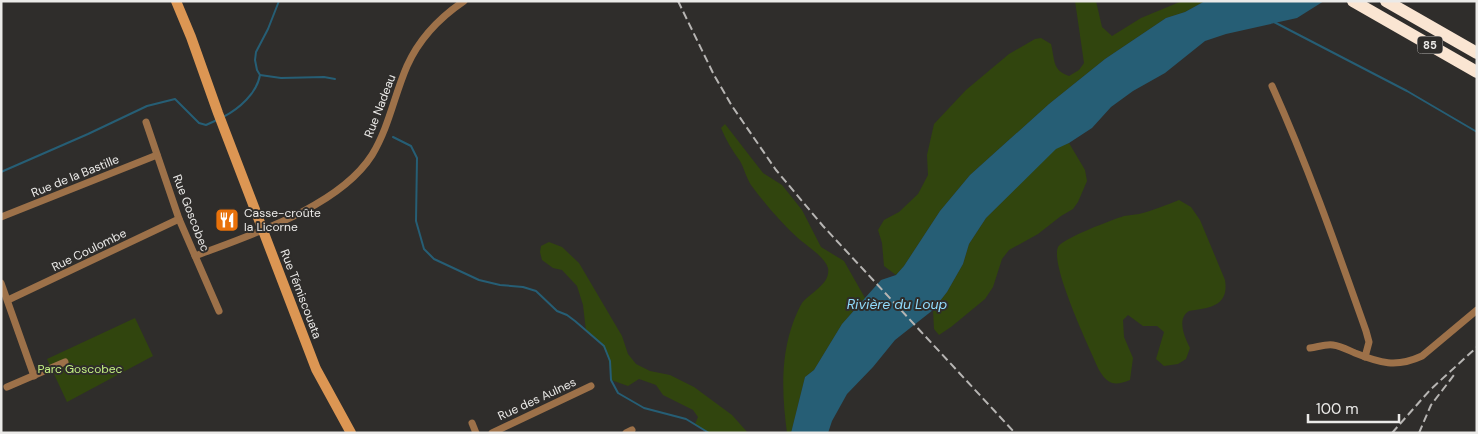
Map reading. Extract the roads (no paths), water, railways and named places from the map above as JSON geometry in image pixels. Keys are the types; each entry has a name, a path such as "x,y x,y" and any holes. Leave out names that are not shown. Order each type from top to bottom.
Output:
{"highway":[{"name":"85","path":"1354,1 1477,72"},
{"name":"85","path":"1386,1 1477,53"}],"main road":[{"name":"Rue Témiscouata","path":"177,1 316,369 350,433"}],"street":[{"name":"Rue Nadeau","path":"196,256 263,230 307,209 359,172 372,155 384,132 406,68 415,51 434,26 464,1"},
{"path":"1272,86 1288,121 1366,332 1369,342 1365,357"},
{"name":"Rue Goscobec","path":"146,122 179,219 219,311"},
{"name":"Rue de la Bastille","path":"1,217 157,155"},
{"name":"Rue Coulombe","path":"8,300 179,219"},
{"path":"1,283 34,376"},
{"path":"1310,348 1333,345 1375,361 1401,363 1422,356 1477,310"},
{"path":"7,387 65,362"},
{"name":"Rue des Aulnes","path":"492,433 591,386"},
{"path":"472,423 476,433"}],"water":[{"name":"Rivière du Loup","path":"1205,1 1324,1 1297,18 1226,34 1205,41 1165,73 1133,91 1111,107 1092,128 1056,149 986,218 969,244 963,264 947,292 933,310 895,340 847,394 832,421 828,433 791,433 805,377 814,370 842,324 881,280 896,275 904,266 940,211 970,175 1049,104 1105,59 1166,18 1185,12"}],"waterway":[{"path":"260,75 255,60 256,52 279,1"},
{"path":"1274,22 1407,91 1477,132"},
{"path":"260,75 281,78 324,77 335,79"},
{"path":"223,117 235,110 246,100 255,88 260,75"},
{"path":"1,172 147,106 175,99 199,123 206,125 217,120"},
{"path":"393,137 411,146 417,158 416,221 424,249 434,259 479,280 536,291 557,311 567,315 604,346 610,361 611,380 618,393 644,408 686,419 709,433"}],"railway":[{"path":"678,1 714,75 732,106 776,170 823,226 1015,433"},
{"path":"1392,433 1430,390 1477,347"},
{"path":"1419,433 1431,405 1454,375"}],"place":[{"name":"Casse-croûte la Licorne","path":"227,220"}],"park label":[{"name":"Parc Goscobec","path":"80,369"}]}
